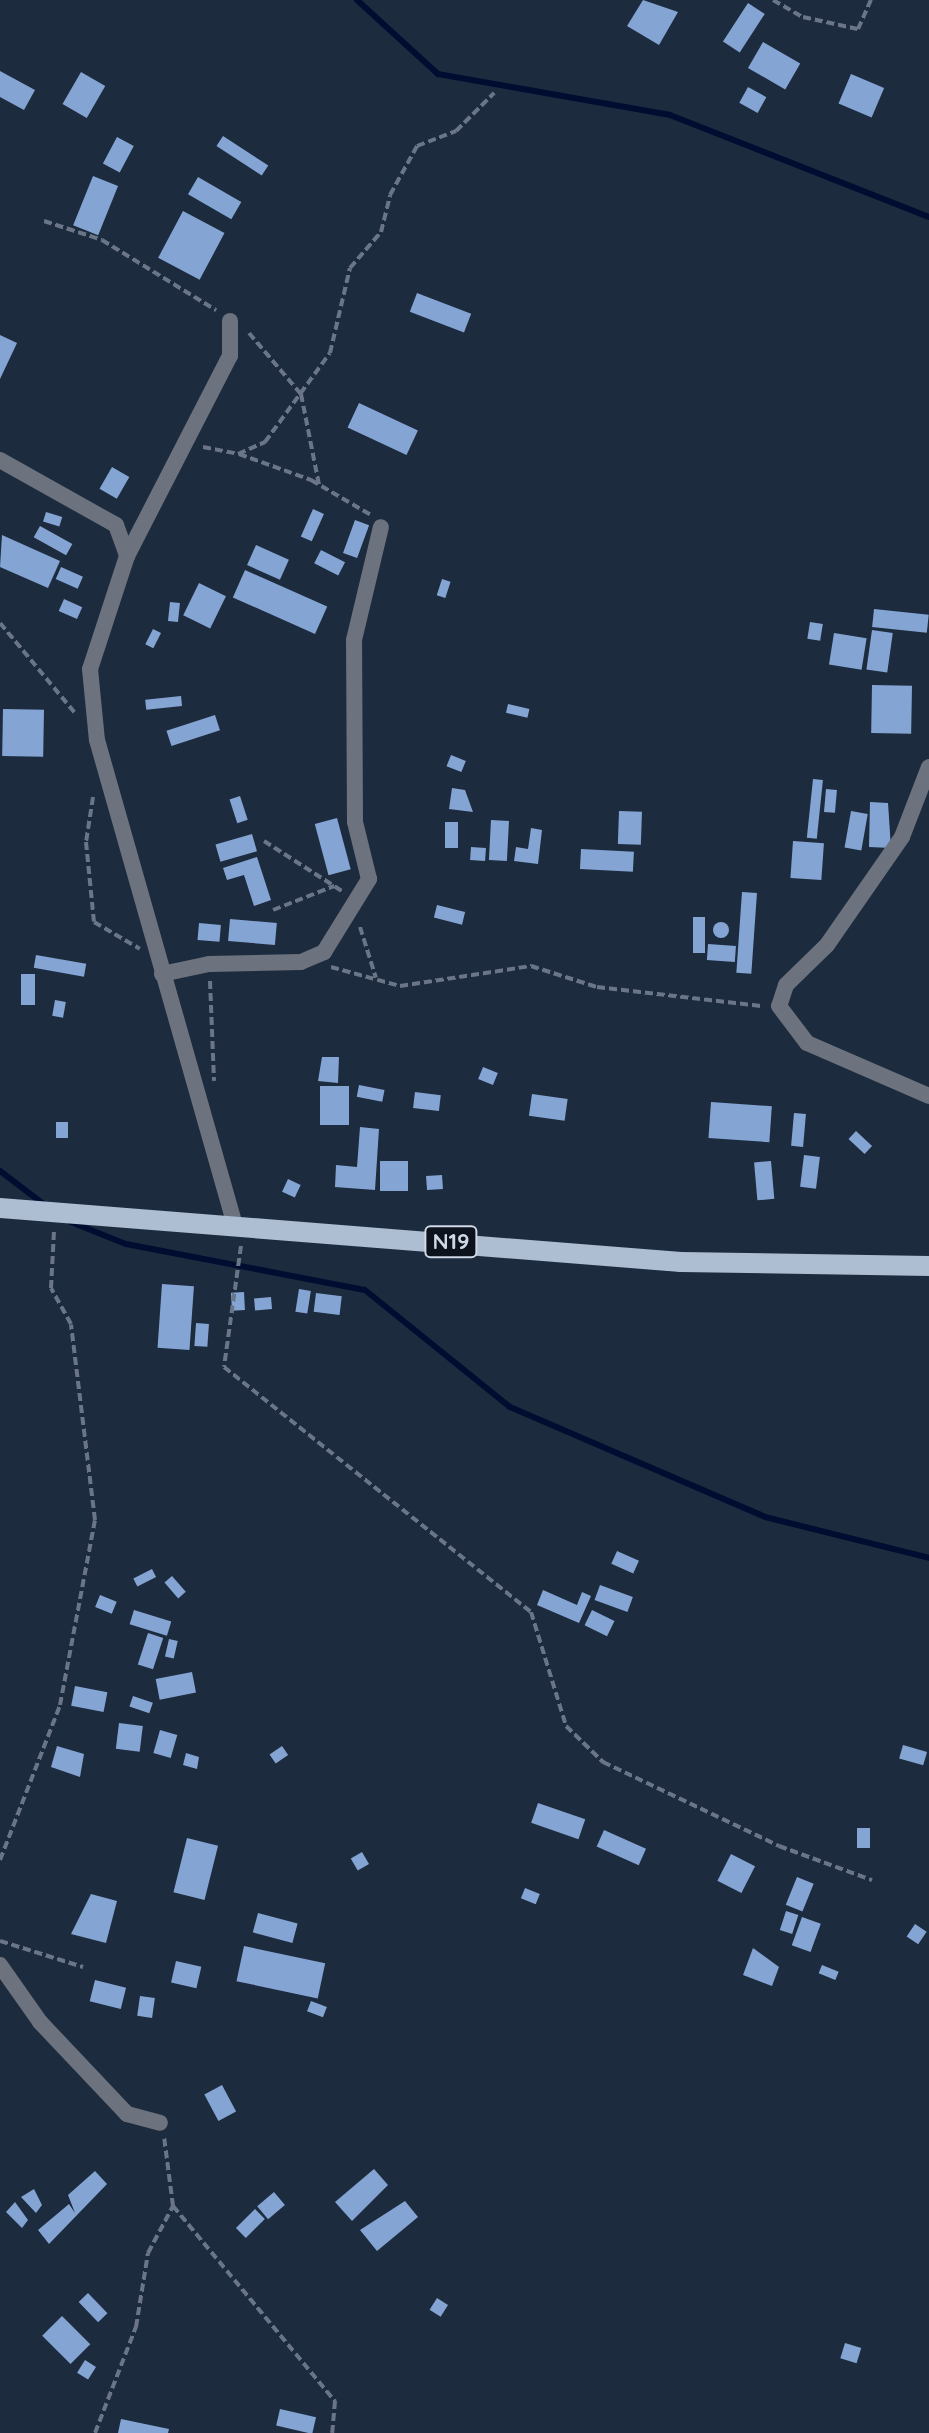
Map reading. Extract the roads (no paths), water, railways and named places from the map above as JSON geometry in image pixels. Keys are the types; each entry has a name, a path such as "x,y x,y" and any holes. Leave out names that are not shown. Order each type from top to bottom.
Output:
{"main road":[{"name":"N19","path":"0,1208 55,1215 239,1222 681,1262 929,1266"}],"street":[{"path":"230,321 230,356 183,456 127,556 90,669 97,740 162,974 239,1222"},
{"path":"0,460 116,525 127,556"},
{"path":"162,974 209,964 301,962 324,952 351,900 369,879 355,822 354,640 381,527"},
{"path":"929,767 902,837 827,945 786,985 779,1006 807,1043 929,1096"},
{"path":"0,1965 40,2022 127,2114 160,2123"}],"waterway":[{"path":"357,0 438,74 670,115 929,217"},
{"path":"0,1171 45,1205"},
{"path":"71,1222 126,1244 365,1290 510,1407 765,1517 929,1558"}]}
